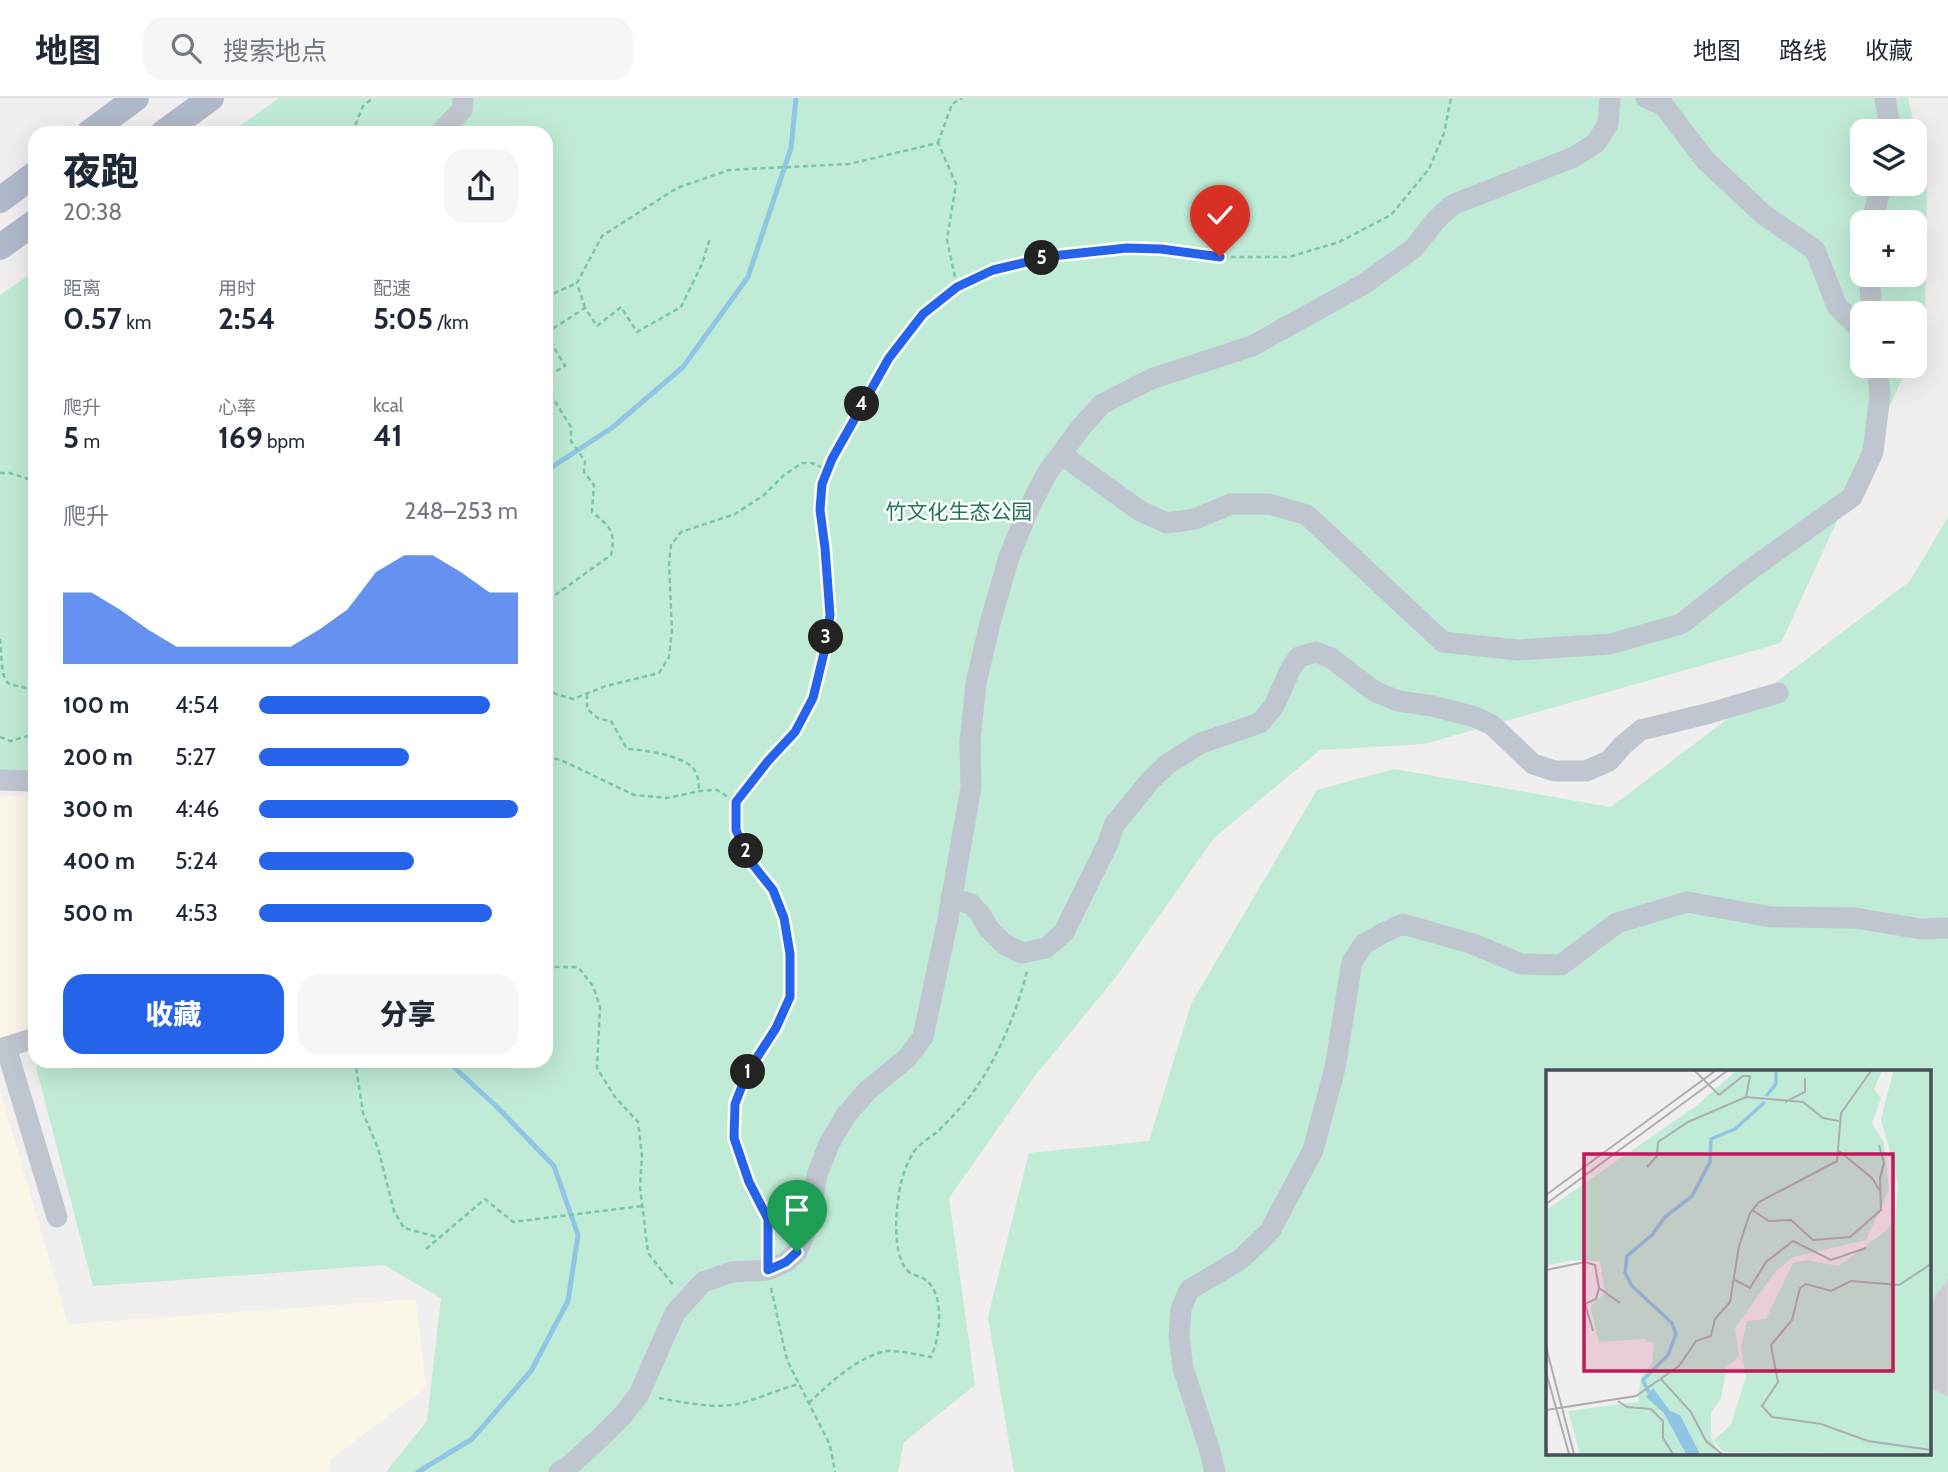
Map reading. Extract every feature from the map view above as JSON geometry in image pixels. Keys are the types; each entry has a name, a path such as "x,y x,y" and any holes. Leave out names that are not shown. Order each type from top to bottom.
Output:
{"main road":[{"path":"98,126 136,98"},
{"path":"173,126 211,98"},
{"path":"0,200 28,179"},
{"path":"0,247 28,227"}],"street":[{"path":"447,126 462,110 463,98"},
{"path":"559,1472 608,1431 639,1394 675,1313 703,1282 732,1272 768,1270 786,1262 797,1252 807,1227 817,1175 828,1143 846,1115 868,1090 907,1058 923,1037 948,919 971,787 970,741 976,683 1009,557 1046,473 1102,404 1151,379 1252,346 1364,284 1414,248 1435,221 1452,205 1574,156 1596,143 1608,124 1610,98"},
{"path":"1646,98 1664,106 1705,160 1764,215 1815,250 1838,306 1850,318"},
{"path":"1885,98 1889,119"},
{"path":"1061,454 1140,511 1167,523 1195,519 1231,504 1269,504 1307,515 1443,642 1518,650 1609,644 1681,624 1746,572 1852,497 1873,452 1880,395 1878,378"},
{"path":"951,897 971,904 1004,944 1022,953 1046,948 1064,932 1108,843 1114,825 1150,781 1166,765 1201,743 1259,723 1274,706 1291,668 1299,657 1316,652 1331,658 1374,691 1398,701 1433,706 1475,717 1492,725 1533,764 1555,771 1587,771 1609,761 1641,730 1778,693"},
{"path":"0,780 28,781"},
{"path":"1215,1472 1183,1368 1179,1337 1181,1309 1189,1290 1241,1259 1270,1231 1313,1150 1335,1068 1352,962 1363,945 1403,923 1473,944 1521,964 1561,965 1617,923 1687,902 1771,917 1855,918 1921,929 1948,928"},
{"path":"28,1040 6,1047 57,1217"}],"path":[{"path":"355,126 363,106 373,98"},
{"path":"957,287 947,240 956,184 938,143 952,104 962,98"},
{"path":"835,1472 830,1445 787,1360 771,1293 768,1219 749,1182 734,1138 735,1104 747,1073 776,1028 790,997 790,954 784,918 773,890 750,861 736,830 736,802 795,732 813,698 830,615 820,510 822,484 828,470 845,433 889,358 923,314 957,287 993,270 1052,256 1127,248 1161,249 1220,257 1289,257 1339,242 1391,215 1429,169 1444,133 1451,98"},
{"path":"553,294 577,283 602,236 677,188 729,170 849,164 938,143"},
{"path":"577,283 585,308 597,326 621,307 637,332 681,307 702,264 710,238"},
{"path":"553,329 585,308"},
{"path":"553,346 565,366 553,373"},
{"path":"553,398 571,427 571,441 584,459 584,472 594,485 592,512 608,524 614,540 611,555 553,597"},
{"path":"553,692 573,699 606,686 659,673 669,657 672,631 669,564 671,545 681,531 735,514 764,495 784,475 802,463 812,463 828,470"},
{"path":"0,473 28,479"},
{"path":"0,639 1,674 8,682 28,688"},
{"path":"587,694 587,709 599,719 611,721 627,748 676,758 691,766 699,778 700,791"},
{"path":"0,737 10,741 28,735"},
{"path":"553,758 634,796 667,798 717,790 736,802"},
{"path":"808,1403 863,1358 888,1351 931,1357 939,1326 937,1298 928,1281 907,1270 896,1247 901,1182 913,1152 953,1116 976,1088 999,1048 1025,980 1032,950"},
{"path":"553,968 578,967 593,986 600,1007 597,1068 615,1097 638,1122 642,1156 640,1187 648,1253 673,1284 684,1303"},
{"path":"356,1068 363,1113 378,1148 394,1211 404,1228 438,1237"},
{"path":"426,1249 485,1199 513,1222 642,1206"},
{"path":"639,1394 695,1405 739,1405 799,1384"}],"shaded area":[{"path":"28,795 28,1031 0,1051 0,797"},
{"path":"0,1090 68,1324 416,1299 426,1388 330,1460 328,1472 0,1472"}],"green space":[{"name":"竹文化生态公园","path":"279,98 1908,98 1913,119 1850,119 1850,196 1927,196 1927,210 1850,210 1850,287 1926,287 1925,301 1850,301 1850,378 1902,378 1781,643 1424,744 1320,750 1214,838 1116,977 1034,1077 949,1198 975,1385 904,1442 898,1472 386,1472 427,1421 441,1298 384,1265 93,1286 36,1068 553,1068 553,126 240,126"},
{"path":"28,276 28,774 0,772 0,295"},
{"path":"1948,517 1948,1472 1014,1472 988,1317 1029,1153 1149,1141 1191,1004 1317,790 1394,769 1611,807 1910,581"}],"building":[{"path":"1948,1280 1948,1396 1930,1387 1930,1303"}],"waterway":[{"path":"553,466 613,427 683,367 748,277 791,148 796,98"},
{"path":"418,1472 472,1439 531,1371 568,1301 578,1235 554,1166 455,1068"}],"route":[{"path":"797,1252 786,1262 768,1270 768,1219 749,1182 734,1138 735,1104 747,1073 776,1028 790,997 790,954 784,918 773,890 750,861 736,830 736,802 795,732 813,698 830,615 820,510 822,484 832,459 889,358 923,314 957,287 993,270 1052,256 1127,248 1161,249 1220,257"}]}
